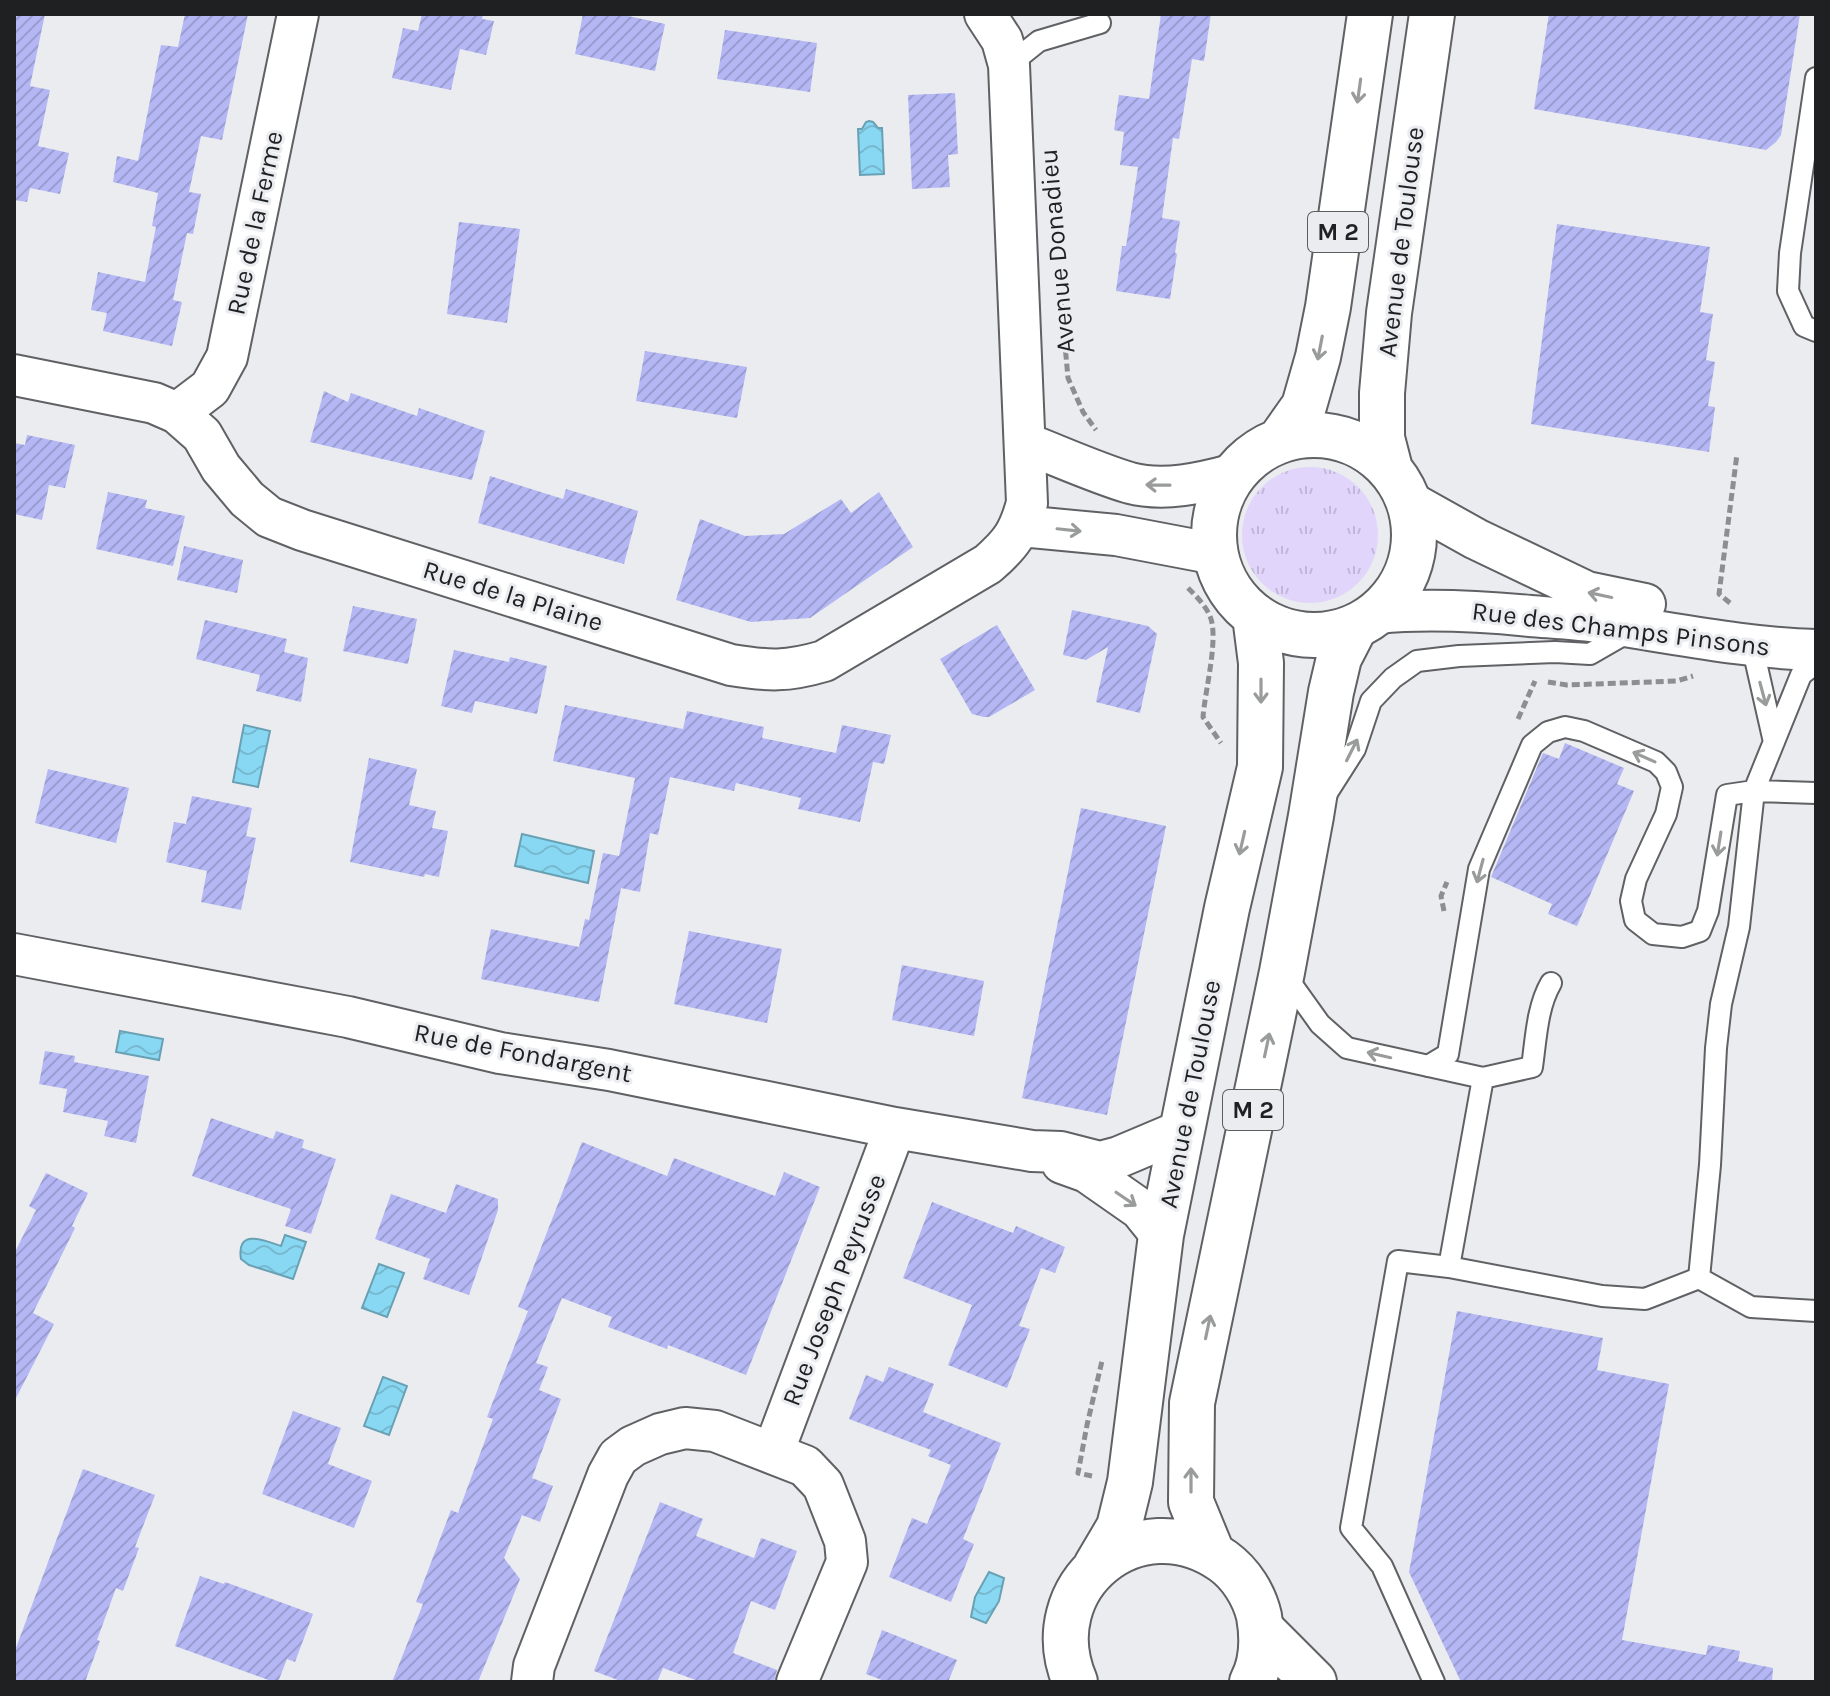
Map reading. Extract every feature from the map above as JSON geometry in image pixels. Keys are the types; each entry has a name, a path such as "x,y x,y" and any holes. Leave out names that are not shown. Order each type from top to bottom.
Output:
{"main road":[{"name":"M 2","path":"1280,440 1304,406 1318,357 1370,14"},
{"name":"Avenue de Toulouse","path":"1399,485 1382,438 1383,380 1389,313 1432,14"},
{"path":"1309,434 1339,437 1367,450 1399,485 1414,525 1414,550 1407,574 1395,595 1366,620 1321,635 1287,632 1255,616 1241,604 1221,572 1214,533 1224,492 1235,474 1255,454 1280,440 1309,434"},
{"name":"Avenue de Toulouse","path":"1068,1676 1064,1638 1068,1612 1080,1587 1119,1527 1130,1482 1161,1235 1227,908 1260,767 1261,663 1255,616"},
{"name":"M 2","path":"1212,1553 1191,1502 1192,1403 1282,972 1333,681 1339,658 1366,620"},
{"path":"1096,1566 1122,1549 1152,1541 1183,1542 1212,1553 1231,1567 1246,1585 1257,1606 1261,1653 1252,1682"},
{"path":"1261,1629 1314,1682"}],"street":[{"name":"Rue de la Ferme","path":"177,413 210,388 227,357 298,14"},
{"name":"Avenue Donadieu","path":"985,14 1002,40 1009,65 1025,443"},
{"name":"Rue de la Plaine","path":"14,375 154,403 177,413 202,435 221,468 247,499 269,517 302,530 731,665 767,671 795,669 824,661 988,564 1005,549 1021,526"},
{"path":"1216,554 1116,535 1021,526 1027,503 1025,443 1132,484 1161,486 1200,483 1235,474"},
{"name":"Rue des Champs Pinsons","path":"1399,485 1476,539 1587,592 1691,614 1816,625"},
{"name":"Rue des Champs Pinsons","path":"1366,620 1411,610 1461,610 1602,622 1694,638 1754,660 1788,649 1816,650"},
{"name":"Rue de Fondargent","path":"14,954 348,1017 500,1053 609,1070 895,1128 1032,1151 1061,1152 1100,1162 1183,1130"},
{"name":"Rue Joseph Peyrusse","path":"773,1453 895,1128"},
{"name":"Rue de Fondargent","path":"1032,1151 1087,1172 1140,1209 1161,1235"},
{"path":"532,1682 534,1666 608,1475 618,1457 633,1446 660,1434 685,1428 715,1431 805,1466 823,1485 845,1541 847,1562 797,1682"}],"lane":[{"path":"1009,65 1039,41 1100,23"},
{"path":"1816,78 1790,253 1788,291 1804,326 1816,331"},
{"path":"1311,816 1355,749 1371,701 1393,678 1417,661 1555,652 1590,654 1635,628"},
{"path":"1754,660 1774,742"},
{"path":"1699,1278 1710,1165 1716,1048 1721,1004 1739,927 1754,791 1801,675 1816,663"},
{"path":"1428,1066 1448,1054 1479,869 1532,745 1548,732 1565,727 1584,731 1656,762 1666,772 1672,787 1666,814 1636,879 1631,901 1635,920 1653,934 1682,937 1700,931 1708,911 1727,795 1754,791 1816,793"},
{"path":"1282,972 1320,1024 1347,1048 1483,1078 1532,1067 1542,1006 1551,983"},
{"path":"1449,1267 1483,1078"},
{"path":"1434,1682 1382,1566 1351,1528 1398,1261 1449,1267 1602,1296 1645,1299 1699,1278"},
{"path":"1699,1278 1751,1307 1816,1311"}],"path":[{"name":"Avenue Donadieu","path":"1057,256 1068,378 1083,412 1104,440"},
{"path":"1732,604 1719,594 1737,454"},
{"path":"1183,583 1201,601 1211,620 1213,648 1203,717 1219,742 1226,746"},
{"name":"Rue des Champs Pinsons","path":"1521,677 1567,685 1677,681 1754,660"}],"green space":[{"path":"1310,467 1336,473 1358,487 1372,509 1378,535 1372,561 1358,583 1336,597 1310,603 1284,597 1262,583 1248,561 1242,535 1248,509 1262,487 1284,473"}],"water":[{"path":"869,121 882,128 884,174 860,175 858,129"},
{"path":"244,725 270,731 258,787 233,782"},
{"path":"522,834 594,851 588,883 515,866"},
{"path":"120,1031 163,1039 159,1060 116,1052"},
{"path":"285,1235 306,1242 293,1279 249,1265 241,1259 241,1249 247,1240 260,1239 281,1246"},
{"path":"379,1264 404,1273 387,1317 362,1308"},
{"path":"383,1377 407,1386 389,1435 364,1426"},
{"path":"989,1572 1004,1578 999,1601 986,1623 971,1617 975,1597"}],"building":[{"path":"14,14 45,14 30,86 50,90 38,146 69,153 60,194 30,188 27,202 14,200"},
{"path":"185,14 248,14 222,140 201,136 189,192 201,194 193,234 187,233 173,300 182,302 172,346 103,331 107,313 91,310 98,272 145,282 156,227 152,226 158,193 113,182 117,156 138,161 161,45 178,47"},
{"path":"422,14 483,14 482,19 494,21 486,55 460,49 451,90 392,78 403,28 418,31"},
{"path":"583,14 619,14 665,24 655,71 575,54"},
{"path":"1161,14 1211,14 1204,61 1192,59 1179,139 1173,138 1162,218 1180,221 1170,299 1116,291 1138,167 1120,165 1124,132 1114,130 1119,95 1149,99"},
{"path":"1549,14 1800,14 1781,135 1766,150 1534,109"},
{"path":"725,30 817,43 810,92 717,79"},
{"path":"955,93 958,154 948,155 950,187 912,189 908,95"},
{"path":"459,222 520,229 507,323 447,314"},
{"path":"1557,224 1710,247 1700,312 1713,314 1706,360 1715,362 1708,406 1715,407 1709,452 1531,424"},
{"path":"645,351 747,367 737,418 636,401"},
{"path":"324,391 348,402 351,393 417,416 419,408 485,431 472,480 310,442"},
{"path":"27,435 75,445 65,488 49,485 42,520 14,514 14,443 25,445"},
{"path":"490,476 563,499 566,489 638,511 624,564 478,523"},
{"path":"108,492 147,500 145,508 185,516 173,566 96,549"},
{"path":"879,492 913,547 810,618 751,622 676,600 700,519 745,536 784,534 841,499 851,513"},
{"path":"184,546 243,560 237,593 177,580"},
{"path":"353,606 417,619 408,664 343,651"},
{"path":"1072,610 1148,626 1157,634 1140,713 1096,702 1108,647 1086,660 1063,655"},
{"path":"205,620 287,639 284,652 308,658 301,702 256,691 260,675 196,659"},
{"path":"997,625 1035,690 984,717 972,714 940,659"},
{"path":"454,650 509,662 510,657 547,666 537,714 475,701 472,713 441,706"},
{"path":"565,705 683,729 687,711 764,727 762,738 836,753 842,725 891,735 884,764 873,762 860,822 798,809 801,798 736,783 734,791 670,777 658,835 650,833 640,892 621,888 599,1002 481,979 491,929 579,947 585,919 589,920 603,853 619,856 635,778 553,761"},
{"path":"1565,743 1624,768 1617,784 1634,791 1577,926 1548,914 1552,904 1491,877 1543,753 1559,759"},
{"path":"369,758 417,769 409,805 436,811 432,828 448,831 439,877 425,874 424,877 350,862"},
{"path":"48,769 129,788 116,843 35,823"},
{"path":"192,796 252,808 246,836 256,838 241,910 201,902 207,871 166,862 174,822 186,824"},
{"path":"1081,808 1166,826 1107,1115 1022,1098"},
{"path":"689,931 782,949 767,1023 674,1004"},
{"path":"902,965 984,981 974,1036 892,1020"},
{"path":"45,1051 75,1056 74,1062 149,1076 136,1143 104,1136 108,1121 63,1112 67,1089 39,1084"},
{"path":"211,1118 273,1139 276,1131 304,1140 302,1148 336,1159 311,1234 285,1226 291,1209 192,1176"},
{"path":"582,1142 667,1176 674,1158 775,1196 784,1172 820,1187 746,1375 668,1345 667,1349 608,1327 612,1317 562,1298 536,1363 548,1367 539,1390 561,1399 532,1478 553,1486 540,1522 522,1515 504,1558 520,1579 478,1682 392,1682 423,1604 416,1602 451,1510 458,1513 493,1419 487,1417 528,1311 518,1307"},
{"path":"46,1173 88,1193 72,1226 75,1228 33,1313 54,1324 14,1402 14,1254 36,1210 29,1206"},
{"path":"456,1184 498,1199 498,1210 469,1295 423,1279 430,1259 375,1239 391,1194 446,1213"},
{"path":"932,1202 1013,1233 1016,1226 1065,1247 1055,1273 1041,1268 1019,1326 1030,1329 1007,1388 948,1365 972,1305 903,1278"},
{"path":"1457,1311 1603,1338 1597,1370 1669,1384 1622,1640 1706,1655 1708,1645 1740,1651 1738,1661 1773,1668 1772,1682 1461,1682 1409,1572"},
{"path":"889,1367 934,1384 923,1412 1001,1443 963,1539 974,1544 951,1602 889,1577 912,1518 927,1524 951,1465 928,1456 931,1450 849,1419 866,1375 883,1382"},
{"path":"293,1411 341,1428 328,1464 372,1481 354,1528 262,1494"},
{"path":"83,1469 155,1495 135,1547 139,1548 123,1591 116,1588 85,1682 14,1682 14,1653"},
{"path":"660,1502 703,1519 696,1536 754,1558 761,1538 797,1551 775,1610 751,1601 733,1653 777,1670 774,1682 701,1682 663,1668 657,1682 623,1682 594,1671"},
{"path":"200,1576 313,1614 295,1662 287,1659 278,1682 175,1646"},
{"path":"882,1630 957,1660 948,1682 887,1682 866,1674"}]}
